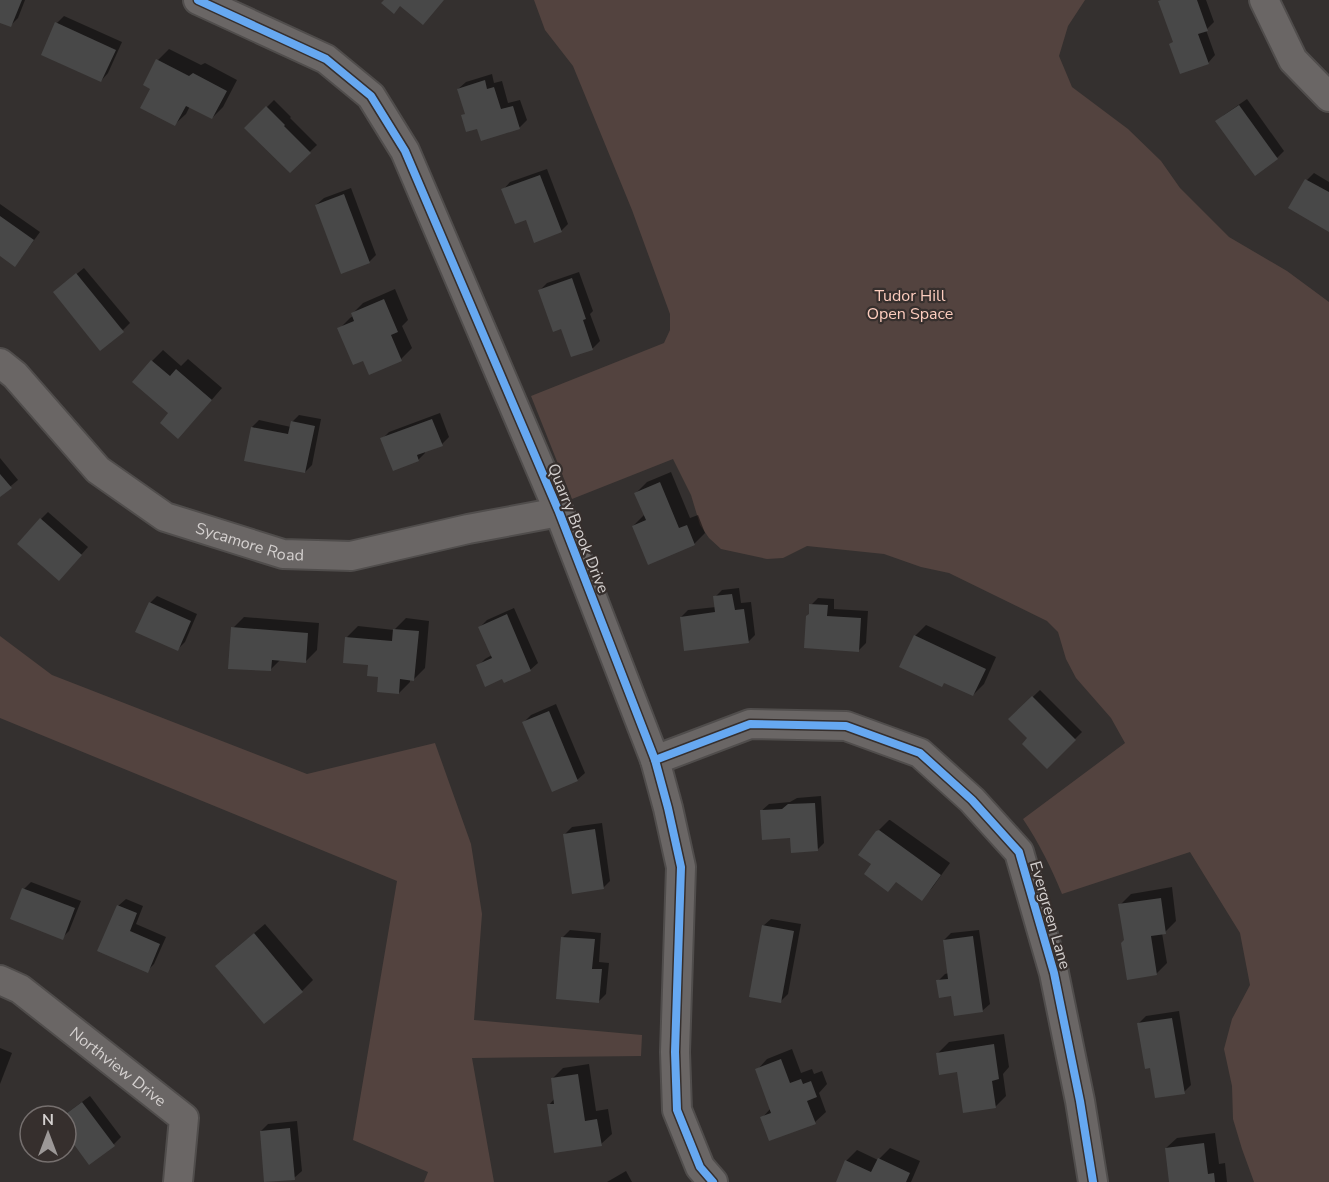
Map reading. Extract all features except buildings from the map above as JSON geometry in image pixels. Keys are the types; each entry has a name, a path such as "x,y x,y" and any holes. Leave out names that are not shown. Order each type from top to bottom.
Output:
{"street":[{"name":"Quarry Brook Drive","path":"198,0 326,59 371,96 405,151 559,512 655,760 681,867 675,1052 677,1110 700,1167 713,1182"},
{"path":"1264,0 1293,60 1329,97"},
{"name":"Sycamore Road","path":"0,363 15,375 98,470 165,517 283,554 351,556 559,512"},
{"name":"Evergreen Lane","path":"655,760 750,724 846,726 920,753 972,800 1019,852 1054,973 1080,1101 1093,1182"},
{"name":"Northview Drive","path":"0,980 20,989 184,1118 178,1182"}],"green space":[{"name":"Tudor Hill Open Space","path":"534,0 1085,0 1068,26 1059,56 1072,87 1128,129 1161,161 1180,188 1229,237 1287,271 1329,302 1329,1182 1254,1182 1233,1119 1232,1086 1224,1049 1232,1019 1250,985 1240,933 1190,852 1062,894 1054,874 1023,819 1125,743 1111,718 1076,678 1066,659 1058,632 1047,621 949,573 921,567 884,554 807,546 783,558 767,559 721,549 700,525 691,495 673,459 572,499 531,396 664,343 670,330 670,314 632,210 573,66 545,30"},
{"path":"0,636 52,675 307,774 435,743 471,844 482,914 474,1020 642,1035 641,1056 472,1058 494,1182 424,1182 428,1172 353,1140 397,881 0,718"}],"cycle path":[{"path":"198,0 326,59 371,96 405,151 559,512 655,760 681,867 675,1052 677,1110 700,1167 713,1182"},
{"path":"655,760 750,724 846,726 920,753 972,800 1019,852 1054,973 1080,1101 1093,1182"}]}
